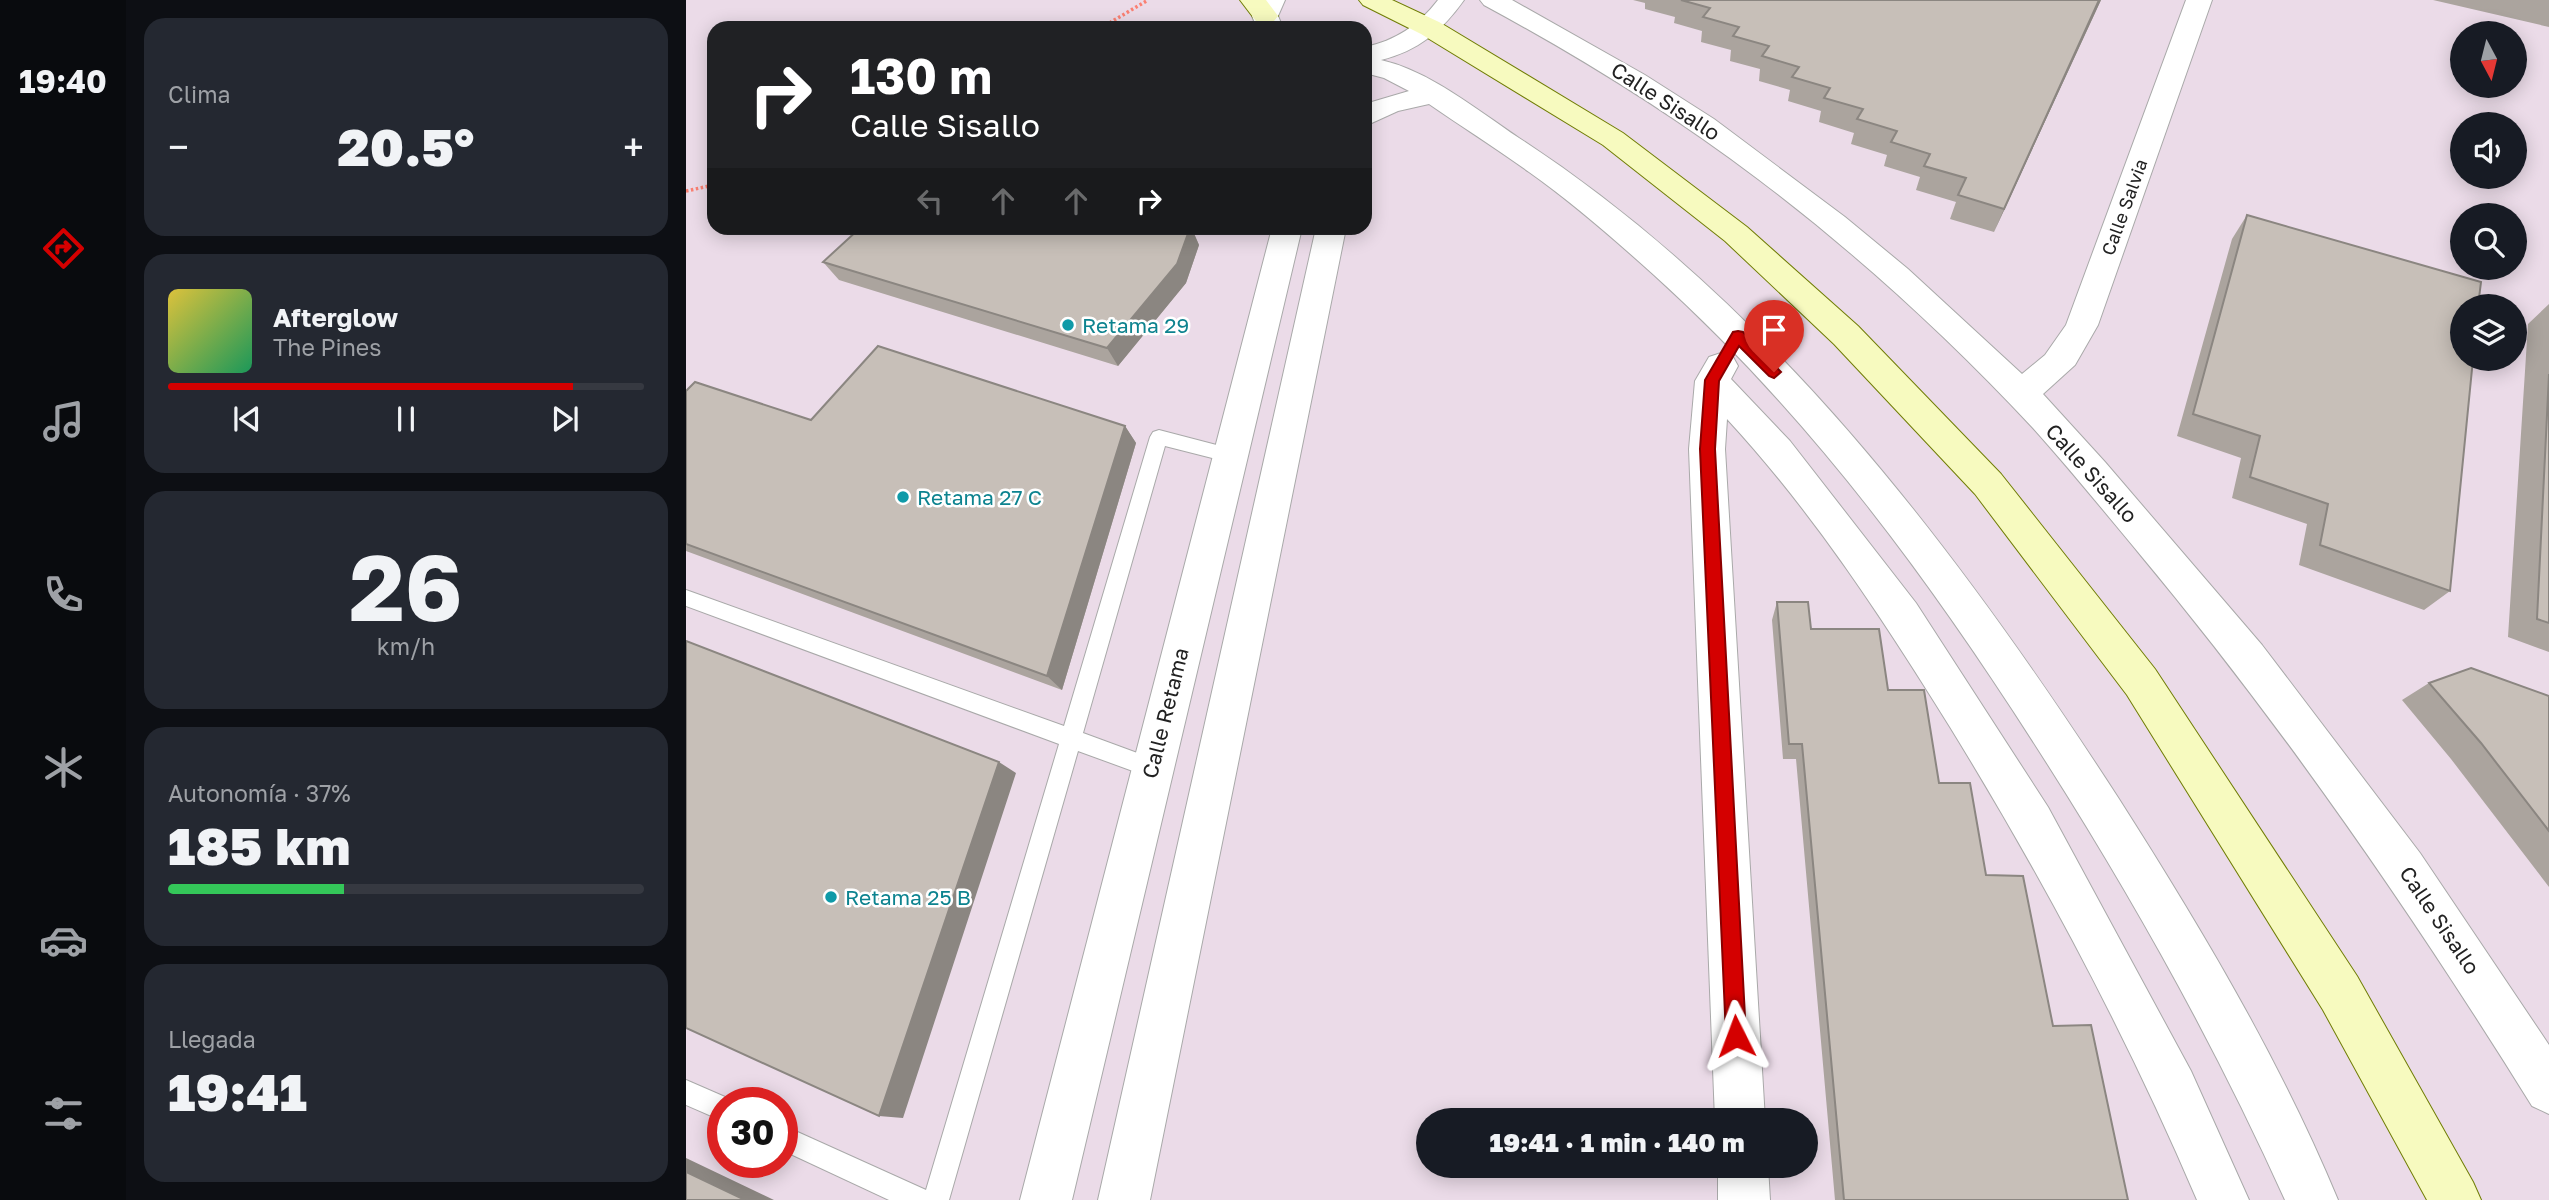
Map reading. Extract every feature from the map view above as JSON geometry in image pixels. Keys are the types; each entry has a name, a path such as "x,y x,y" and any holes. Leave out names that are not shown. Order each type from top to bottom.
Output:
{"street":[{"path":"1372,0 1440,14 1504,71 1612,139 1736,234 1846,335 1988,484 2141,682 2340,993 2455,1200"},
{"name":"Calle Sisallo","path":"1493,0 1632,77 1730,143 1824,214 1932,307 2020,392 2199,594 2337,771 2475,971 2549,1089"},
{"name":"Calle Salvia","path":"2020,392 2046,377 2066,356 2082,325 2199,0"},
{"path":"1373,65 1440,14"},
{"path":"1373,65 1394,72 1434,95 1527,156 1578,194 1693,292 1837,440 1931,558 2093,796 2182,940 2286,1142 2312,1200"},
{"path":"1372,111 1434,95"},
{"name":"Calle Retama","path":"1046,1200 1228,455 1285,235"},
{"path":"1124,1200 1330,235"},
{"path":"1738,336 1712,380 1708,463 1739,1108"},
{"path":"1712,380 1778,451 1902,615 2033,822 2174,1088 2223,1200"},
{"path":"1743,1178 1744,1200"}],"lane":[{"path":"936,1200 1159,437 1228,455"},
{"path":"686,598 1152,768"},
{"path":"686,1093 707,1103"},
{"path":"798,1144 918,1200"}],"path":[{"path":"1113,21 1148,0"},
{"path":"686,191 707,186"}],"shaded area":[{"path":"686,0 2549,0 2549,1200 686,1200"}],"building":[{"path":"1681,0 2099,0 2004,209 1958,195 1966,178 1924,166 1930,154 1891,142 1897,131 1857,119 1863,109 1824,98 1830,88 1792,77 1799,67 1762,56 1769,46 1733,36 1739,27 1703,17 1710,8"},
{"path":"2247,215 2450,273 2450,280 2481,282 2480,294 2450,294 2450,371 2472,371 2450,591 2320,545 2328,504 2250,477 2260,436 2193,414"},
{"name":"Retama 29","path":"852,235 1187,235 1177,264 1107,348 823,262"},
{"name":"Retama 27 C","path":"878,346 1125,426 1047,676 686,544 686,391 695,382 811,420"},
{"path":"2549,374 2549,623 2537,619"},
{"path":"1777,602 1808,602 1811,629 1879,629 1888,690 1924,690 1939,783 1970,783 1986,875 2023,876 2053,1026 2091,1025 2128,1200 1844,1200 1802,744 1789,744"},
{"name":"Retama 25 B","path":"686,641 999,762 879,1116 686,1028"},
{"path":"2471,668 2549,696 2549,831 2481,743 2429,683"},
{"path":"686,1172 745,1200 686,1200"}],"place":[{"name":"Retama 29","path":"1068,325"},
{"name":"Retama 27 C","path":"903,497"},
{"name":"Retama 25 B","path":"831,897"}],"route":[{"path":"1736,1036 1707,449 1712,380 1738,336 1774,372"}]}
